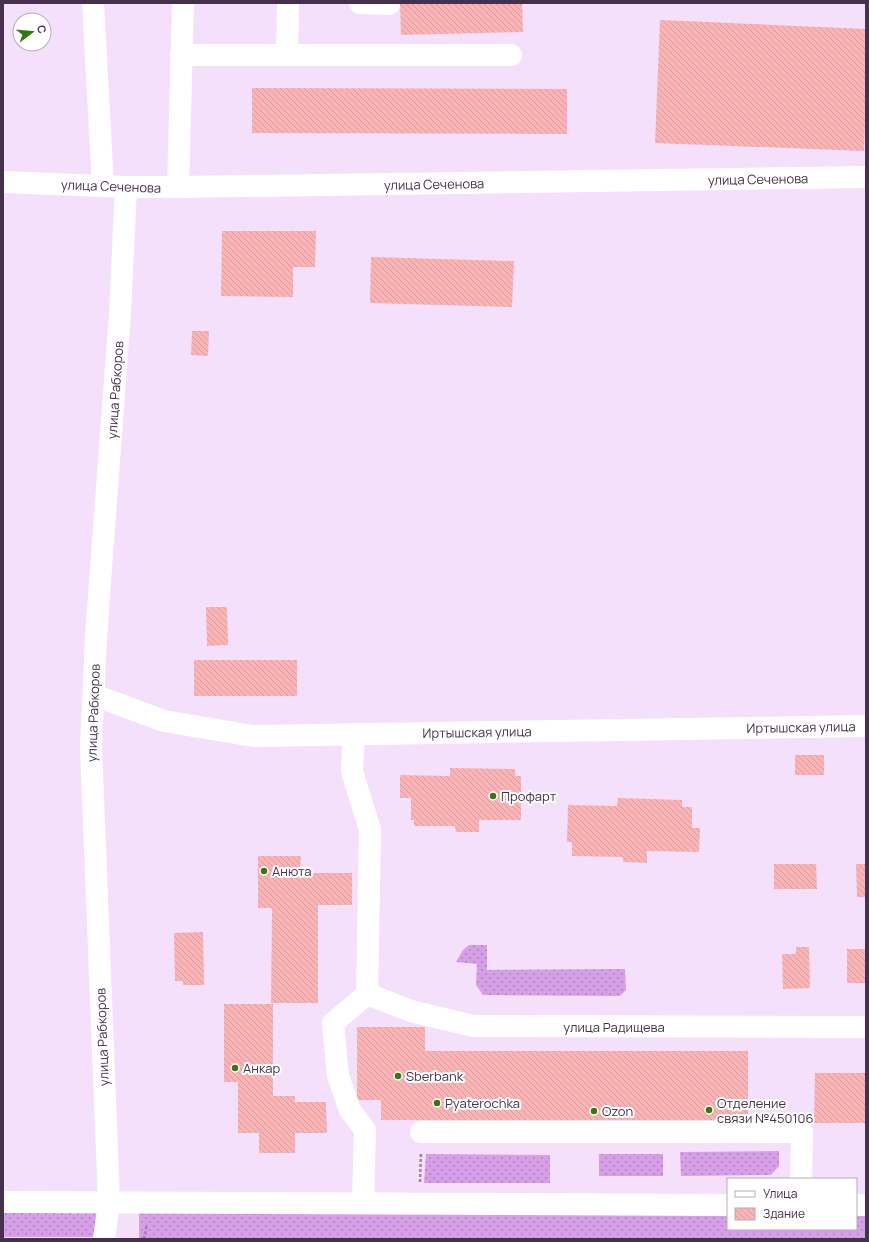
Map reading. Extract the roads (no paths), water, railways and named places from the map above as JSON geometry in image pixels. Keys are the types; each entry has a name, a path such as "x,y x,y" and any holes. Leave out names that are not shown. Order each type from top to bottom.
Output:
{"street":[{"path":"93,3 103,186"},
{"path":"178,187 182,3"},
{"path":"287,55 288,3"},
{"path":"360,3 389,4"},
{"path":"181,55 511,55"},
{"name":"улица Сеченова","path":"3,182 126,187 178,187 866,177"},
{"name":"улица Рабкоров","path":"104,1239 109,1202 91,747 96,636 120,321 126,187"},
{"name":"Иртышская улица","path":"94,695 164,721 253,736 866,726"},
{"path":"354,734 352,771 370,830 367,994 333,1023 338,1076 350,1110 365,1130 363,1203"},
{"name":"улица Радищева","path":"367,994 412,1011 473,1026 866,1027"},
{"path":"421,1132 802,1132 801,1178"},
{"path":"3,1202 727,1205"}],"place":[{"name":"Профарт","path":"493,796"},
{"name":"Анюта","path":"264,871"},
{"name":"Анкар","path":"235,1068"},
{"name":"Sberbank","path":"398,1076"},
{"name":"Pyaterochka","path":"437,1103"},
{"name":"Отделение связи №450106","path":"709,1110"},
{"name":"Ozon","path":"594,1111"}]}
